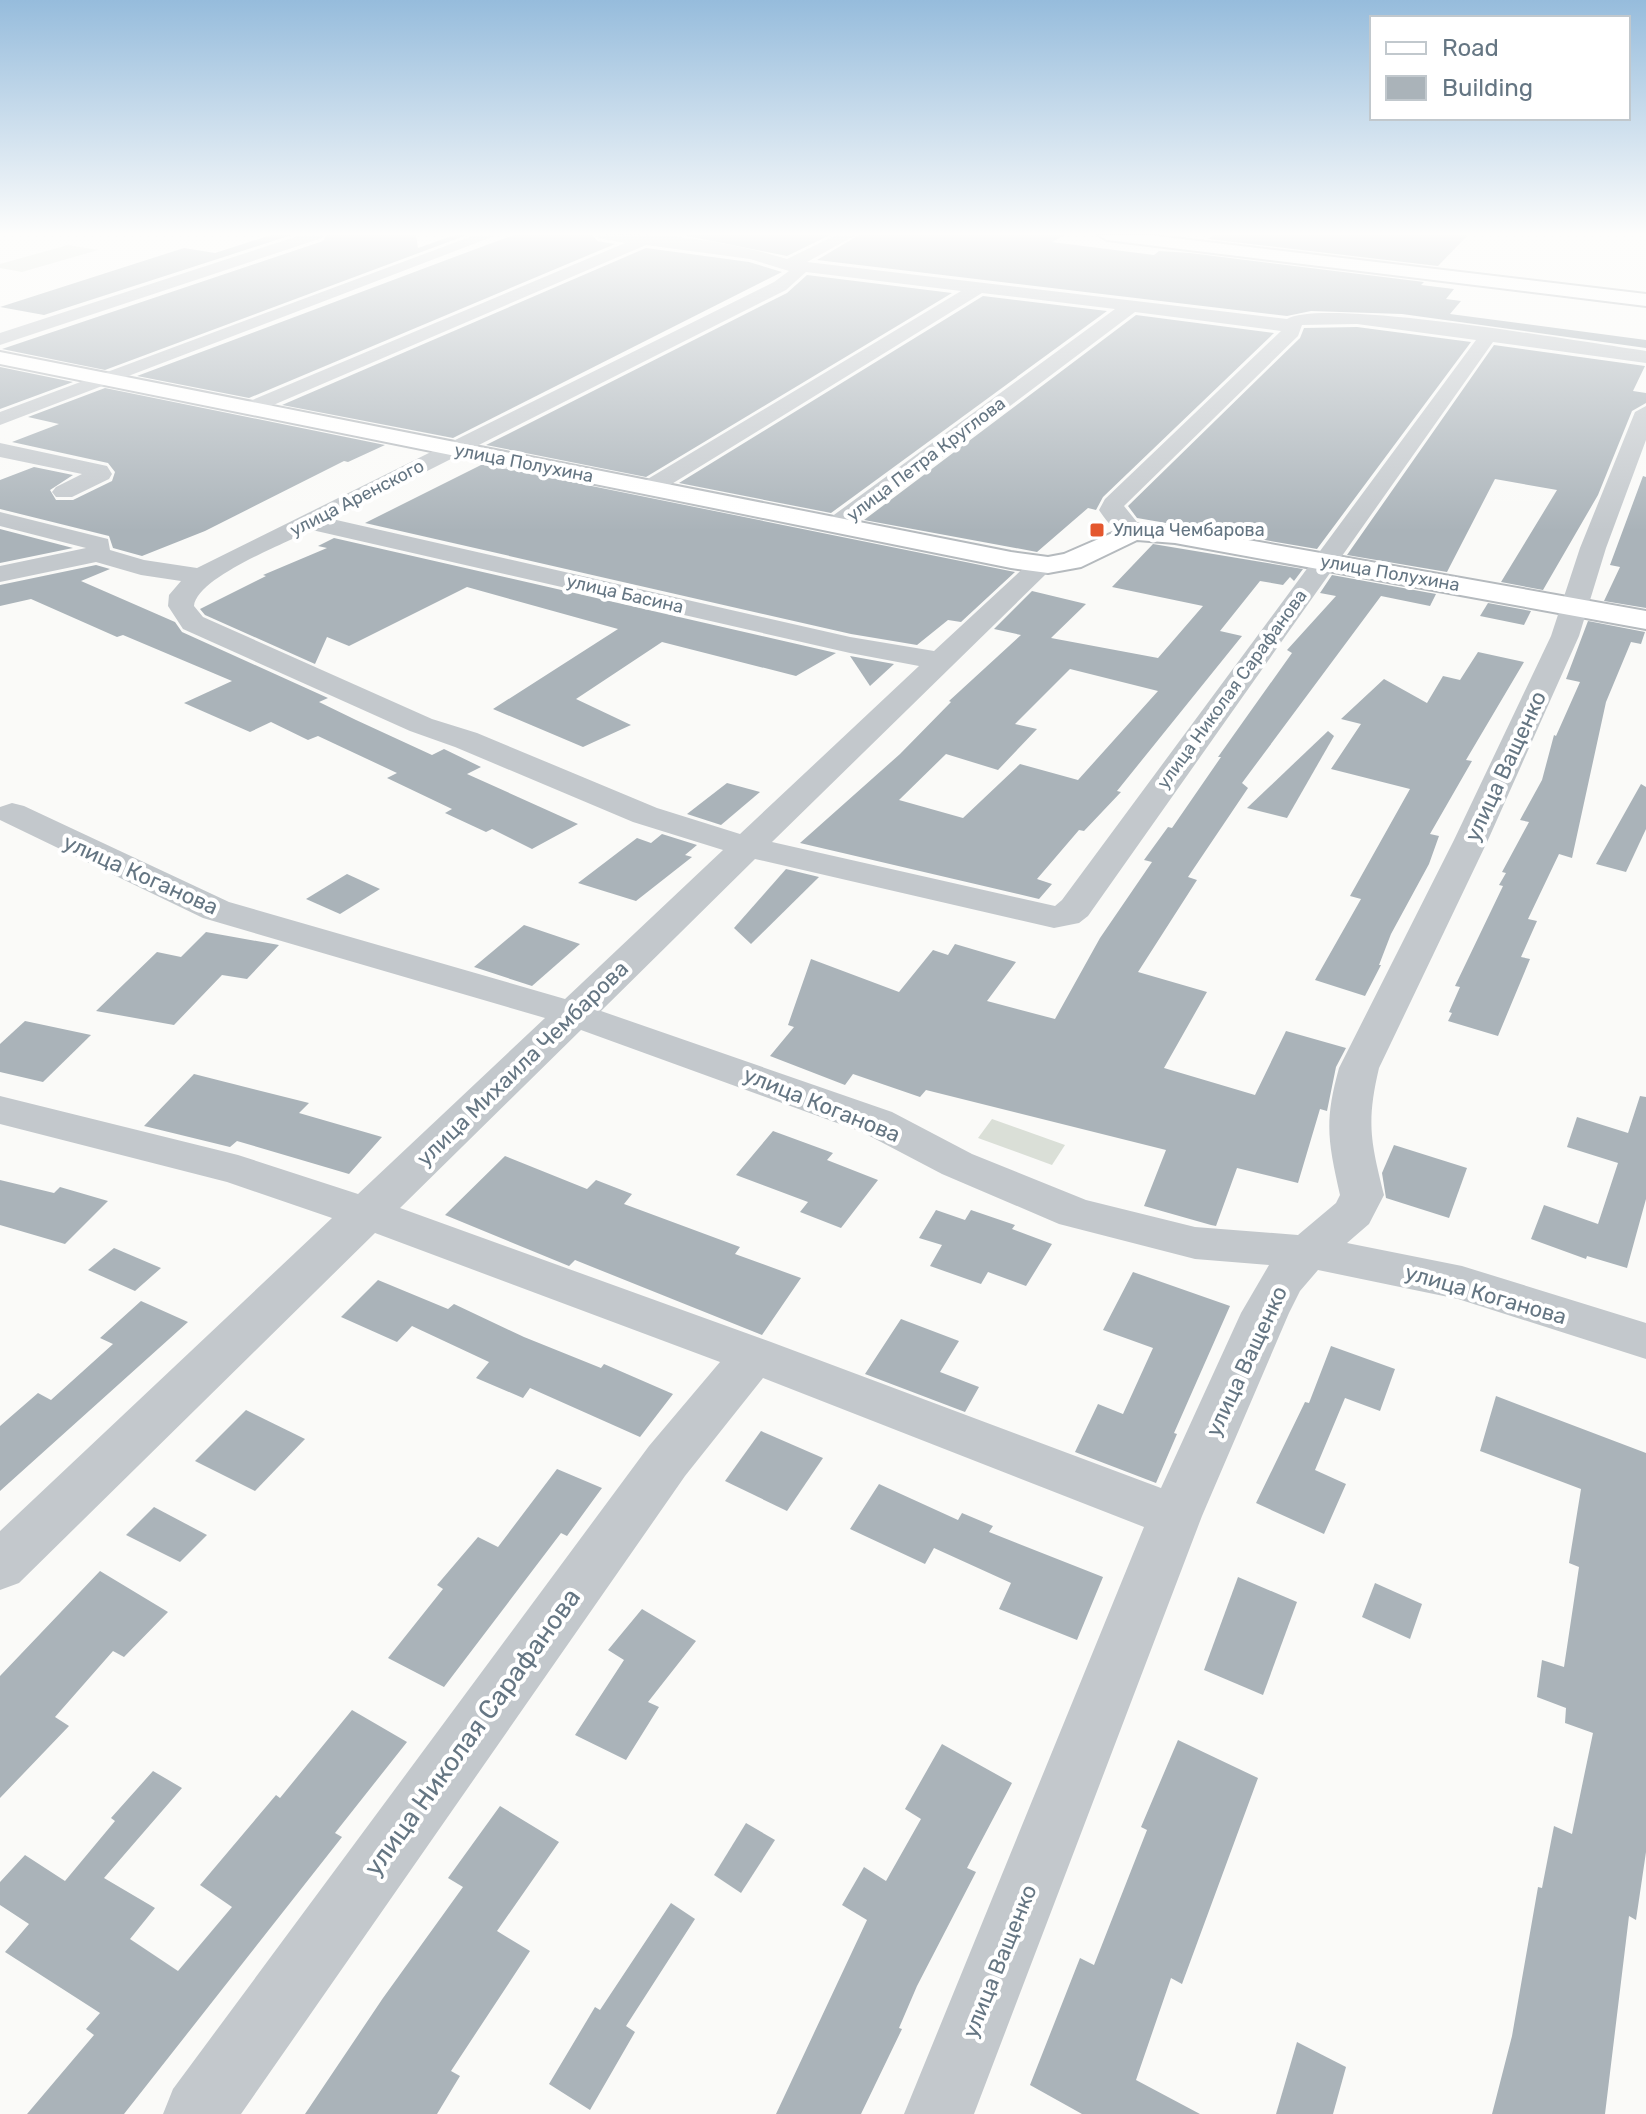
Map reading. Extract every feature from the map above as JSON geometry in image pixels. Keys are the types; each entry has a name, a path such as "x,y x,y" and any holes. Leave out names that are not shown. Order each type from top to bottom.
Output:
{"main road":[{"name":"улица Полухина","path":"0,358 1048,565"},
{"name":"улица Полухина","path":"1133,532 1200,538 1646,620"},
{"path":"1048,565 1071,561 1133,532"}],"street":[{"path":"0,419 225,334"},
{"path":"250,408 425,334"},
{"name":"улица Аренского","path":"200,576 685,334"},
{"path":"649,488 903,334"},
{"name":"улица Петра Круглова","path":"836,525 1094,334"},
{"path":"1133,532 1111,510 1113,504 1289,334"},
{"path":"1479,334 1646,357"},
{"name":"улица Николая Сарафанова","path":"747,847 1054,917 1066,915 1075,908 1489,335"},
{"name":"улица Ващенко","path":"939,2114 1175,1516 1265,1313 1282,1281 1307,1252 1353,1213 1362,1195 1348,1135 1352,1095 1359,1068 1478,826 1565,636 1593,548 1646,412"},
{"path":"0,450 99,471 101,474 64,492"},
{"path":"0,519 99,544 97,554"},
{"name":"улица Басина","path":"311,522 850,645 940,661"},
{"path":"0,574 97,554 141,567 200,576"},
{"name":"улица Михаила Чембарова","path":"0,1566 940,661 1037,569 1048,565"},
{"path":"200,576 182,595 181,606 193,623 421,725 466,740 548,777 645,815 747,847"},
{"name":"улица Коганова","path":"12,813 216,910 572,1014 877,1122 957,1164 1075,1213 1195,1243 1307,1252 1409,1270 1462,1283 1646,1341"},
{"path":"0,1110 238,1170 366,1213 754,1355 1175,1516"},
{"name":"улица Николая Сарафанова","path":"198,2114 667,1461 754,1355"}],"shaded area":[{"path":"992,1119 1065,1145 1052,1165 978,1138"}],"building":[{"path":"48,334 202,334 105,370 2,349"},
{"path":"250,334 402,334 249,398 137,376"},
{"path":"447,334 660,334 453,438 282,405"},
{"path":"706,334 884,334 646,477 486,445"},
{"path":"922,334 1076,334 831,513 679,483"},
{"path":"1111,334 1273,334 1103,497 1096,510 1088,508 1037,552 864,520"},
{"path":"1302,334 1408,334 1471,342 1317,549 1137,518 1128,506"},
{"path":"1543,334 1598,334 1646,340 1646,348"},
{"path":"1494,345 1645,366 1633,391 1646,393 1646,403 1632,411 1598,495 1543,590 1501,582 1557,490 1495,479 1447,572 1347,555"},
{"path":"0,367 73,382 0,409"},
{"path":"105,388 385,445 344,461 205,531 142,556 113,548 109,536 0,509 0,480 34,467 73,475 50,490 56,500 73,500 112,481 115,472 108,463 12,442 59,424 28,417"},
{"path":"483,464 1015,572 961,622 948,620 917,645 851,634 365,523"},
{"path":"1643,476 1646,477 1646,608 1604,601 1620,567 1610,565"},
{"path":"0,529 73,548 0,563"},
{"path":"334,538 836,653 796,676 662,642 576,699 631,725 583,747 493,709 618,629 467,587 349,646 327,637 315,664 205,615 200,609 266,576 263,575 327,548 318,546"},
{"path":"1153,544 1303,569 1294,581 1290,577 1283,585 1260,581 1220,631 1242,636 1117,791 1121,792 1084,831 1079,830 1037,879 1052,884 1039,899 800,843 900,754 949,701 1021,635 994,629 1032,591 1086,604 1051,638 1158,658 1203,606 1112,587","holes":["1070,669 1158,691 1078,780 1020,764 963,818 899,800 946,754 998,770 1037,729 1015,724"]},
{"path":"96,565 110,569 81,581 175,622 182,632 328,698 319,702 356,720 432,755 444,749 481,767 467,774 578,824 532,849 492,829 486,832 445,813 452,809 387,778 397,773 318,736 308,740 271,722 250,732 184,703 232,681 123,635 117,637 31,599 0,606 0,585"},
{"path":"1332,575 1436,594 1430,606 1381,596 1242,783 1248,788 1188,877 1197,880 1138,972 1207,992 1164,1068 1255,1095 1286,1031 1346,1048 1336,1067 1327,1111 1320,1109 1298,1183 1237,1168 1216,1226 1211,1225 1144,1206 1166,1150 926,1090 920,1097 853,1074 845,1085 770,1056 794,1027 788,1025 811,959 899,992 933,950 948,955 955,944 1016,962 987,1001 1055,1019 1100,938 1152,862 1144,860 1168,827 1172,828 1292,653 1287,650 1336,596 1320,593"},
{"path":"1488,603 1531,611 1524,625 1480,616"},
{"path":"1588,621 1645,632 1641,644 1631,642 1606,702 1572,858 1559,854 1528,919 1537,921 1521,957 1530,959 1498,1036 1448,1021 1452,1013 1449,1012 1460,987 1455,986 1503,886 1499,885 1506,873 1502,872 1529,822 1520,820 1542,780 1554,735 1580,682 1566,679"},
{"path":"1478,652 1524,662 1466,760 1472,761 1430,834 1439,836 1429,864 1391,934 1381,965 1365,996 1315,980 1361,899 1350,896 1410,789 1331,769 1361,724 1341,719 1384,679 1427,703 1443,676 1460,680"},
{"path":"850,656 894,664 870,686"},
{"path":"1328,731 1334,736 1287,818 1247,808"},
{"path":"727,783 760,792 721,825 687,814"},
{"path":"1641,784 1646,787 1646,829 1626,872 1596,864"},
{"path":"662,834 697,845 685,855 692,857 636,901 578,883 637,838 651,843"},
{"path":"786,869 819,877 751,944 734,928"},
{"path":"347,874 380,889 340,914 306,899"},
{"path":"524,925 580,944 532,986 474,967"},
{"path":"206,932 279,945 247,979 222,975 174,1025 96,1011 157,952 181,957"},
{"path":"25,1021 91,1035 43,1082 0,1072 0,1044"},
{"path":"194,1074 309,1103 299,1113 382,1137 349,1174 237,1141 230,1147 144,1126"},
{"path":"1640,1096 1646,1097 1646,1199 1627,1268 1587,1256 1586,1259 1531,1239 1544,1205 1598,1224 1618,1163 1567,1147 1577,1117 1628,1133"},
{"path":"773,1131 833,1153 827,1160 878,1180 841,1228 800,1212 808,1202 736,1175"},
{"path":"1394,1145 1467,1168 1449,1218 1386,1198 1382,1173"},
{"path":"505,1156 587,1189 596,1180 632,1194 624,1204 740,1247 735,1254 801,1278 762,1335 575,1260 569,1266 445,1215"},
{"path":"0,1180 54,1193 60,1187 108,1201 65,1244 0,1225"},
{"path":"936,1210 965,1220 971,1210 1015,1225 1012,1229 1052,1244 1026,1286 988,1272 981,1284 930,1266 942,1245 919,1238"},
{"path":"114,1248 161,1268 135,1291 88,1270"},
{"path":"1133,1272 1230,1306 1174,1433 1177,1434 1156,1483 1075,1452 1098,1404 1123,1414 1153,1348 1103,1330"},
{"path":"378,1280 448,1309 454,1304 524,1337 601,1368 604,1364 673,1394 640,1437 530,1388 523,1398 476,1378 489,1362 412,1326 397,1342 341,1317"},
{"path":"141,1301 188,1322 0,1491 0,1426 38,1393 51,1400 113,1344 100,1338"},
{"path":"901,1319 959,1341 940,1372 979,1387 965,1412 865,1374"},
{"path":"1331,1346 1395,1369 1380,1411 1345,1398 1315,1470 1346,1484 1324,1534 1256,1503 1305,1402 1309,1403"},
{"path":"1496,1396 1646,1453 1646,1852 1636,1920 1629,1916 1605,2114 1492,2114 1512,2036 1538,1887 1542,1888 1554,1826 1572,1834 1593,1733 1565,1723 1566,1708 1537,1697 1542,1660 1564,1667 1579,1567 1569,1563 1581,1489 1480,1451"},
{"path":"246,1410 305,1439 255,1491 195,1461"},
{"path":"761,1431 823,1458 787,1511 725,1481"},
{"path":"557,1469 602,1488 567,1536 561,1533 444,1687 388,1658 443,1589 437,1585 478,1537 498,1547"},
{"path":"879,1484 958,1520 962,1513 993,1526 989,1532 1103,1577 1077,1640 999,1609 1011,1583 934,1548 925,1564 850,1529"},
{"path":"154,1507 207,1535 180,1562 126,1535"},
{"path":"100,1571 168,1612 124,1657 113,1651 55,1717 69,1726 0,1798 0,1676"},
{"path":"1238,1577 1297,1602 1263,1695 1204,1670"},
{"path":"1375,1583 1422,1604 1410,1639 1362,1617"},
{"path":"642,1609 696,1641 648,1702 659,1707 626,1760 575,1735 624,1660 608,1650"},
{"path":"352,1710 407,1742 335,1833 342,1837 124,2114 27,2114 94,2035 86,2029 100,2013 5,1952 29,1924 0,1905 0,1882 25,1855 65,1881 115,1821 111,1818 153,1771 182,1788 104,1878 155,1908 130,1939 178,1971 232,1907 200,1885 276,1795 280,1798"},
{"path":"1178,1740 1258,1778 1182,1984 1171,1978 1136,2080 1200,2114 1082,2114 1030,2085 1080,1958 1094,1965 1147,1830 1141,1827"},
{"path":"942,1744 1012,1783 967,1868 976,1872 917,1986 899,2028 902,2029 861,2114 776,2114 867,1920 842,1905 864,1867 886,1881 921,1819 905,1809"},
{"path":"500,1806 559,1842 497,1931 530,1951 451,2071 460,2076 437,2114 305,2114 463,1887 448,1878"},
{"path":"746,1823 775,1840 741,1893 714,1875"},
{"path":"671,1903 695,1919 626,2026 635,2032 590,2110 549,2084 595,2007 600,2010"},
{"path":"1297,2042 1346,2067 1333,2114 1276,2114"}],"place":[{"name":"Улица Чембарова","path":"1097,530"}]}
